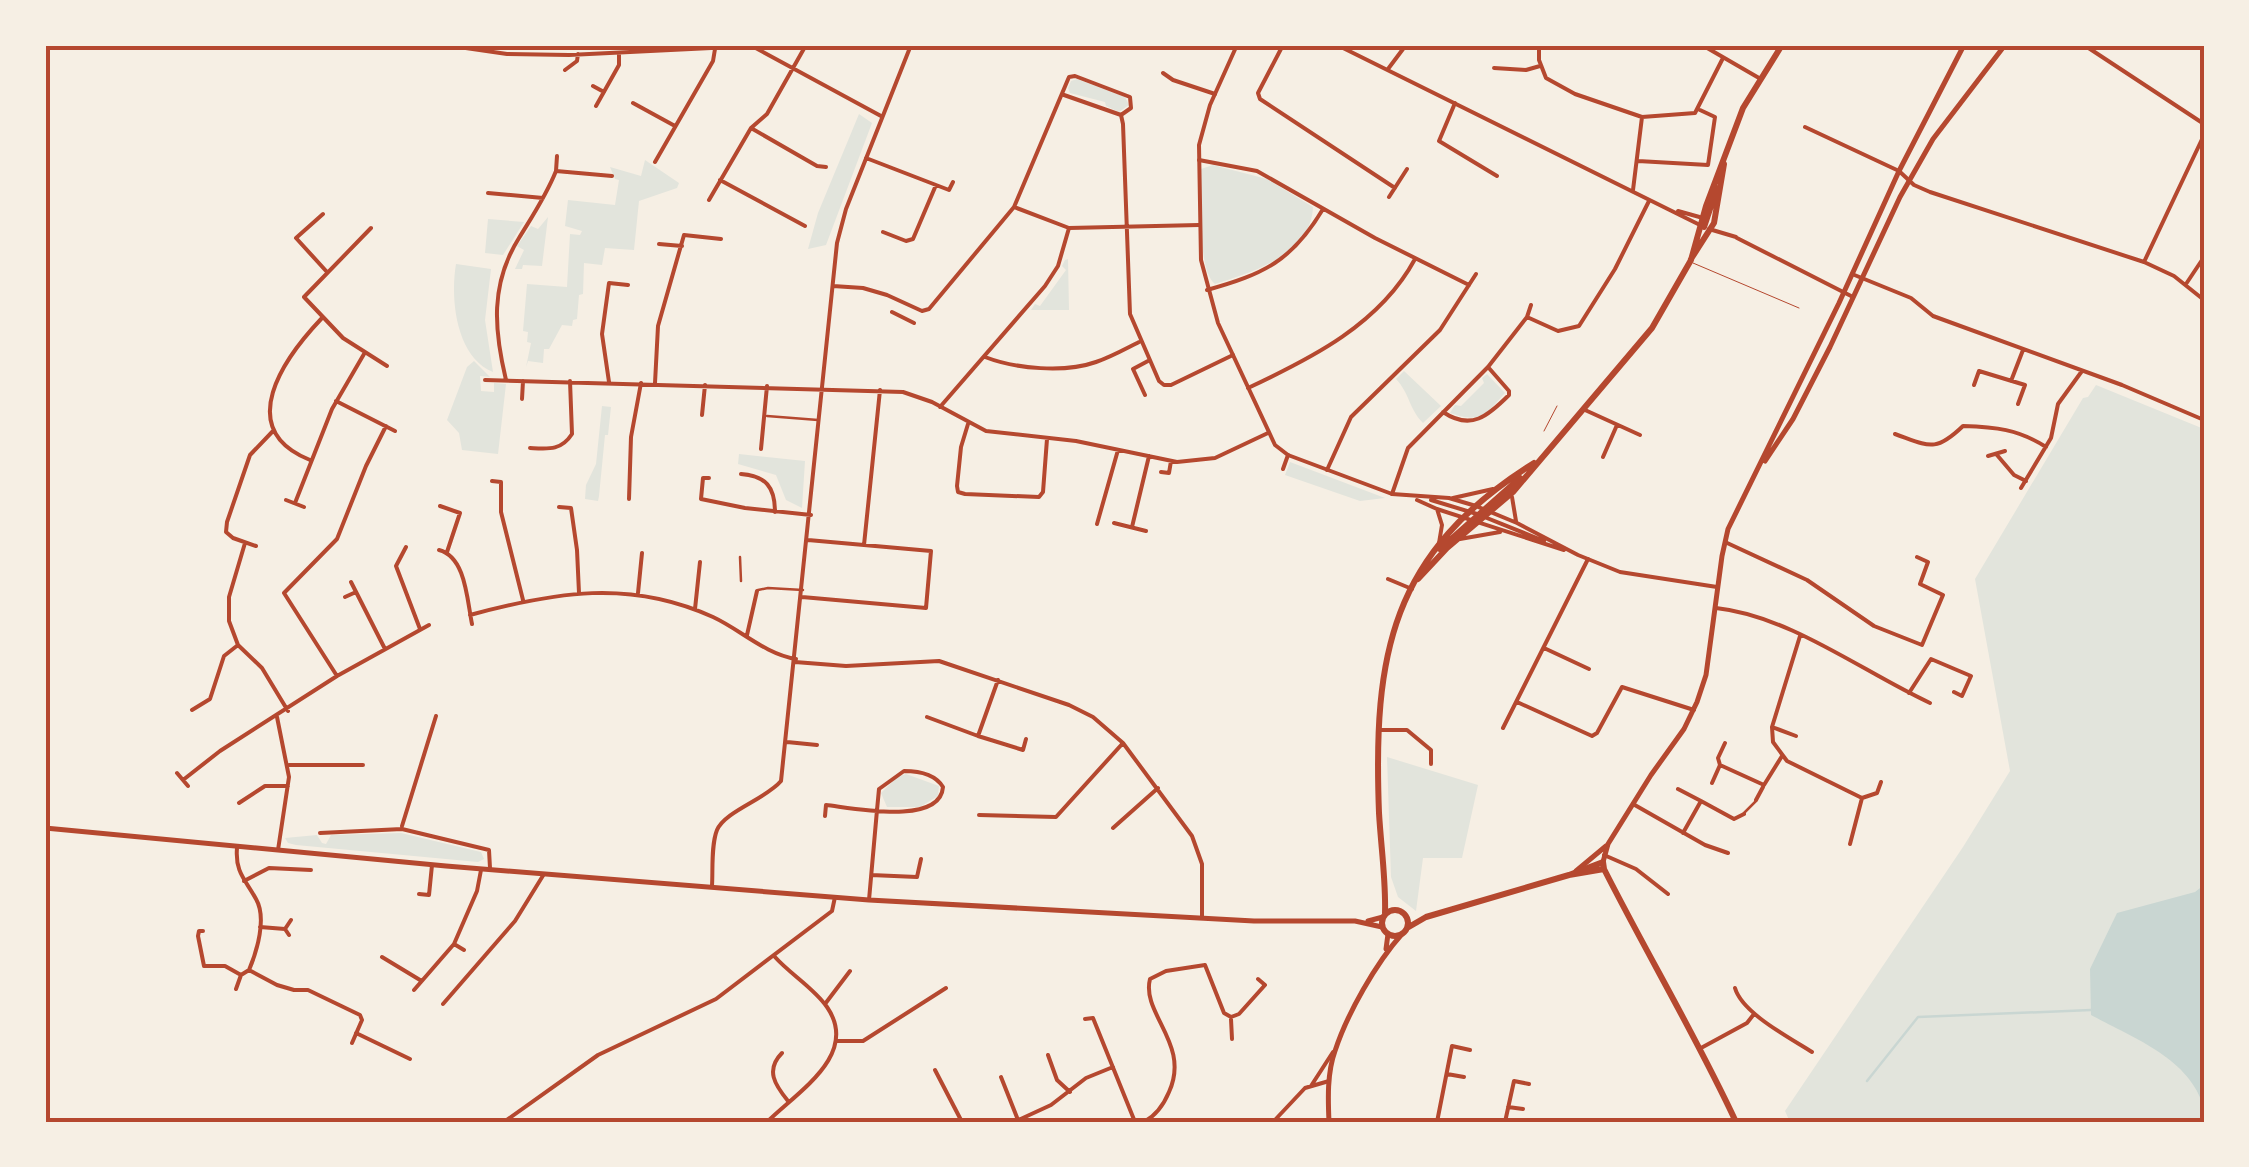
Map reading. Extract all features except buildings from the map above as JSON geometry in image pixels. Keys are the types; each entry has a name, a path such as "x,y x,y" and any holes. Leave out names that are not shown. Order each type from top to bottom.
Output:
{"highway":[{"path":"1706,224 1726,150 1759,78 1782,45"},
{"path":"1726,150 1706,224 1652,328 1513,492 1439,543 1426,562 1396,618 1389,642 1379,730 1385,930 1404,931 1426,916 1604,862 1736,1122"},
{"path":"1418,579 1456,541 1498,488 1538,462"},
{"path":"1426,562 1538,462"},
{"path":"1386,891 1396,909 1406,915 1426,916"},
{"path":"1384,915 1396,909"},
{"path":"1404,931 1406,915"}],"main road":[{"path":"1780,432 1899,171 1964,45"},
{"path":"1572,874 1608,844 1694,710 1706,674 1725,542 1752,484 1815,377 1934,139 2004,45"},
{"path":"1805,372 1815,377"},
{"path":"45,828 237,848 869,900 1202,918 1365,922 1385,930 1386,952"},
{"path":"1604,862 1608,844"},
{"path":"1365,922 1384,915"},
{"path":"1330,1122 1329,1082 1335,1050 1386,952 1404,931"}],"street":[{"path":"445,45 507,54 754,46 882,116"},
{"path":"630,45 631,52"},
{"path":"709,200 750,128 767,114 806,45"},
{"path":"712,887 716,832 722,822 781,781 839,234 910,45"},
{"path":"1237,45 1201,134 1199,225 1207,290 1275,445 1288,455 1392,494 1449,498 1498,488"},
{"path":"1282,45 1258,93 1260,99 1395,188"},
{"path":"1388,69 1406,45"},
{"path":"1539,45 1540,66 1546,78 1575,94 1642,117 1688,116 1698,110 1723,58"},
{"path":"1702,45 1759,78"},
{"path":"2084,45 2204,124"},
{"path":"1340,46 1854,298"},
{"path":"655,162 713,61 714,49"},
{"path":"596,106 618,65 619,52"},
{"path":"565,70 577,60 578,54"},
{"path":"1494,68 1526,70 1540,66"},
{"path":"1164,73 1173,80 1215,94"},
{"path":"833,286 863,288 922,311 929,308 1014,207 1069,78 1075,76 1130,97 1131,108 1120,115"},
{"path":"593,86 604,92"},
{"path":"1062,95 1120,115 1124,124 1130,314 1158,381 1171,385 1233,355"},
{"path":"633,103 675,126"},
{"path":"1455,103 1438,140 1496,176"},
{"path":"1638,161 1708,166 1715,117 1698,110"},
{"path":"1633,190 1642,117"},
{"path":"1805,127 1899,171 1930,192 2144,262 2186,284 2204,300"},
{"path":"750,128 826,168"},
{"path":"1827,137 1831,129"},
{"path":"2144,262 2204,135"},
{"path":"506,380 496,329 499,286 506,262 545,199 556,171 557,156"},
{"path":"866,158 949,190 952,182"},
{"path":"1198,160 1257,171 1469,285"},
{"path":"1389,197 1407,168"},
{"path":"556,171 612,176"},
{"path":"720,180 805,226"},
{"path":"883,232 906,241 913,239 936,186"},
{"path":"488,193 545,199"},
{"path":"1527,317 1558,331 1580,326 1615,269 1650,198"},
{"path":"1014,207 1069,228 1199,225"},
{"path":"1207,290 1261,272 1283,260 1323,209"},
{"path":"323,214 296,238 328,272"},
{"path":"371,228 304,297 364,354 387,366"},
{"path":"940,407 1050,278 1065,249 1069,228"},
{"path":"655,383 658,326 684,235 721,238"},
{"path":"659,244 682,246"},
{"path":"2186,284 2204,257"},
{"path":"1248,388 1328,348 1385,298 1416,258"},
{"path":"1327,470 1351,418 1440,330 1476,274"},
{"path":"1852,274 1911,298 1933,316 2204,420"},
{"path":"609,382 602,334 607,292 609,283 628,285"},
{"path":"901,316 906,305"},
{"path":"1392,494 1408,448 1488,368 1527,317 1531,305"},
{"path":"892,312 914,323"},
{"path":"310,460 295,454 273,430 270,406 280,374 298,344 322,318"},
{"path":"984,356 998,362 1077,366 1098,362 1139,342"},
{"path":"2012,380 2023,350"},
{"path":"295,503 336,401 364,354"},
{"path":"1145,394 1133,369 1149,361"},
{"path":"1442,412 1468,422 1480,421 1490,414 1509,395 1509,390 1488,368"},
{"path":"1974,386 1979,371 2012,380 2025,386 2018,404"},
{"path":"2022,488 2046,447 2058,404 2082,372"},
{"path":"485,380 903,392 968,424 999,434 1194,463 1216,458 1268,433"},
{"path":"522,399 524,381"},
{"path":"530,448 551,450 572,434 570,381"},
{"path":"629,499 632,437 641,383"},
{"path":"702,415 705,385"},
{"path":"761,449 767,386"},
{"path":"864,546 880,390"},
{"path":"336,401 395,431"},
{"path":"1585,410 1640,435"},
{"path":"764,416 820,420"},
{"path":"968,424 961,446 957,486 958,492 965,494 1039,497 1043,492 1046,439"},
{"path":"1603,457 1618,424"},
{"path":"338,676 284,592 337,538 386,426"},
{"path":"1895,434 1928,446 1940,446 1963,426 1998,426 2046,447"},
{"path":"256,546 226,532 227,522 250,455 273,430"},
{"path":"1097,524 1118,450"},
{"path":"1988,456 2005,451"},
{"path":"1283,468 1288,455"},
{"path":"1997,455 2014,475 2026,481"},
{"path":"1132,528 1149,456"},
{"path":"1161,472 1168,473 1171,461"},
{"path":"741,474 756,475 768,483 775,512"},
{"path":"709,478 703,478 701,499 811,515"},
{"path":"492,482 500,482 502,512 524,600"},
{"path":"1513,492 1512,508 1517,522"},
{"path":"1413,498 1437,509 1517,522 1588,560 1636,576 1717,587"},
{"path":"1422,498 1477,514 1548,545"},
{"path":"1449,498 1505,531 1572,552"},
{"path":"286,500 304,507"},
{"path":"440,506 460,513 448,552"},
{"path":"559,507 571,508 578,550 579,593"},
{"path":"1437,509 1442,525 1439,543"},
{"path":"1114,523 1146,531"},
{"path":"1456,541 1505,531"},
{"path":"747,635 757,591 768,588 926,608 931,551 808,540"},
{"path":"1725,542 1807,580 1874,626 1922,646 1944,594 1920,584 1928,562 1916,557"},
{"path":"245,543 228,598 229,621 238,645 262,668 288,711"},
{"path":"406,547 396,566 420,629"},
{"path":"392,549 402,554"},
{"path":"439,550 448,552 459,567 472,624"},
{"path":"638,595 642,554"},
{"path":"740,557 740,581"},
{"path":"1503,728 1588,560"},
{"path":"695,609 700,562"},
{"path":"1388,579 1412,589"},
{"path":"351,582 386,648"},
{"path":"345,597 356,592"},
{"path":"470,615 524,600 579,593 638,595 695,609 778,656 846,666 931,660 1082,712 1123,743 1198,848 1204,885 1202,918"},
{"path":"1716,608 1763,619 1930,703"},
{"path":"183,780 220,751 428,624"},
{"path":"1800,636 1772,727 1773,742 1782,756 1862,798 1876,793 1881,782"},
{"path":"192,710 210,699 224,656 238,645"},
{"path":"1544,648 1589,668"},
{"path":"1909,693 1932,660 1971,676 1962,696 1954,692"},
{"path":"978,736 998,680"},
{"path":"1517,702 1592,736 1622,687 1694,710"},
{"path":"402,828 436,716"},
{"path":"927,716 1023,750 1026,739"},
{"path":"278,717 289,765 278,851"},
{"path":"1772,727 1796,736"},
{"path":"1379,730 1413,733 1431,750 1431,764"},
{"path":"787,742 817,744"},
{"path":"979,814 1056,817 1123,743"},
{"path":"1712,783 1725,744"},
{"path":"354,753 354,764"},
{"path":"1678,789 1734,819 1756,800 1782,756"},
{"path":"289,765 362,765"},
{"path":"1720,766 1764,785"},
{"path":"825,816 826,805 876,810 920,811 937,802 944,788 928,774 904,771 878,789 876,810 869,900"},
{"path":"177,773 188,786"},
{"path":"252,808 242,801 266,786 288,786"},
{"path":"1112,828 1158,788"},
{"path":"1850,844 1862,798"},
{"path":"1683,833 1701,801"},
{"path":"1633,804 1728,853"},
{"path":"988,806 988,815"},
{"path":"325,842 322,833 402,828 489,850 490,869"},
{"path":"236,989 241,974 249,970 260,927 256,900 238,874 237,848"},
{"path":"917,877 921,859"},
{"path":"1604,862 1636,869 1668,894"},
{"path":"419,894 429,895 432,865"},
{"path":"243,882 262,869 311,870"},
{"path":"414,990 454,944 477,891 480,869"},
{"path":"443,1004 516,921 544,874"},
{"path":"871,875 917,877 924,881"},
{"path":"504,1122 598,1055 716,999 832,911 835,896"},
{"path":"285,928 292,920"},
{"path":"260,927 285,928"},
{"path":"285,928 290,935"},
{"path":"204,932 198,931 201,963 225,966 241,974"},
{"path":"454,944 464,950"},
{"path":"382,957 420,980"},
{"path":"768,1122 818,1076 837,1041 826,1004 774,957"},
{"path":"1144,1122 1166,1098 1176,1075 1170,1040 1147,989 1150,979 1166,971 1205,965 1224,1013 1231,1017"},
{"path":"249,970 277,985 308,990 360,1015 362,1020 352,1043"},
{"path":"826,1004 850,972"},
{"path":"1231,1017 1239,1014 1265,985 1258,979"},
{"path":"837,1041 863,1041 946,988"},
{"path":"1735,988 1737,996 1754,1014 1812,1052"},
{"path":"1701,1048 1746,1023 1754,1014"},
{"path":"1231,1017 1232,1039"},
{"path":"1084,1018 1094,1018 1135,1122"},
{"path":"356,1033 410,1059"},
{"path":"1438,1122 1452,1046 1470,1050"},
{"path":"1311,1086 1335,1050"},
{"path":"782,1053 772,1064 772,1072 775,1085 788,1101"},
{"path":"1048,1055 1058,1080 1070,1092"},
{"path":"1001,1077 1016,1121 1052,1106 1086,1078 1113,1067"},
{"path":"935,1070 962,1122"},
{"path":"1447,1074 1464,1076"},
{"path":"1505,1121 1514,1081 1529,1084"},
{"path":"1273,1122 1294,1097 1311,1086 1329,1082"},
{"path":"1508,1107 1523,1109"}],"lane":[{"path":"1690,260 1799,308"},
{"path":"1544,430 1557,406"}],"shaded area":[{"path":"1077,79 1125,97 1129,105 1119,112 1105,102 1070,93 1071,81"},
{"path":"859,114 872,123 826,245 808,249 818,213"},
{"path":"645,160 679,183 677,188 639,201 634,250 605,248 602,265 584,263 577,319 572,326 562,325 549,349 544,349 543,363 528,361 526,367 531,343 527,342 528,332 523,331 527,284 567,287 570,234 580,235 582,231 565,226 568,200 615,205 619,180 610,167 641,176"},
{"path":"1213,165 1267,179 1313,207 1310,224 1291,249 1262,267 1215,284 1205,264 1201,213 1201,169"},
{"path":"548,217 542,266 523,265 522,269 515,269 524,250 517,246 531,226 538,229"},
{"path":"488,219 524,222 503,255 485,253"},
{"path":"1068,259 1069,310 1031,310 1035,304 1040,306 1066,270 1062,266"},
{"path":"456,264 491,269 485,320 493,372 471,354 458,326"},
{"path":"474,361 490,377 480,376 481,391 494,392 494,383 506,384 498,454 462,450 459,433 447,420 467,367"},
{"path":"1404,371 1441,406 1423,423 1396,379"},
{"path":"1487,374 1505,393 1492,407 1469,418 1450,413 1484,383 1482,378"},
{"path":"2096,385 2204,429 2204,1122 1790,1122 1785,1111 2010,771 1975,579 2083,398"},
{"path":"602,406 611,407 598,501 585,499 586,485 596,464"},
{"path":"739,454 805,461 802,508 786,500 776,475 738,464"},
{"path":"1290,462 1385,498 1360,501 1285,475"},
{"path":"1387,757 1478,785 1462,858 1423,858 1416,911 1398,897 1391,877"},
{"path":"906,774 939,786 938,796 920,807 887,807 881,793 897,777"},
{"path":"401,833 481,852 484,859 478,862 296,845 285,838 317,835 326,844 331,835"},
{"path":"2204,885 2204,1108 2197,1091 2173,1063 2142,1041 2091,1015 2090,969 2117,913 2195,892"}],"waterway":[{"path":"1867,1081 1918,1017 2091,1010"}]}
